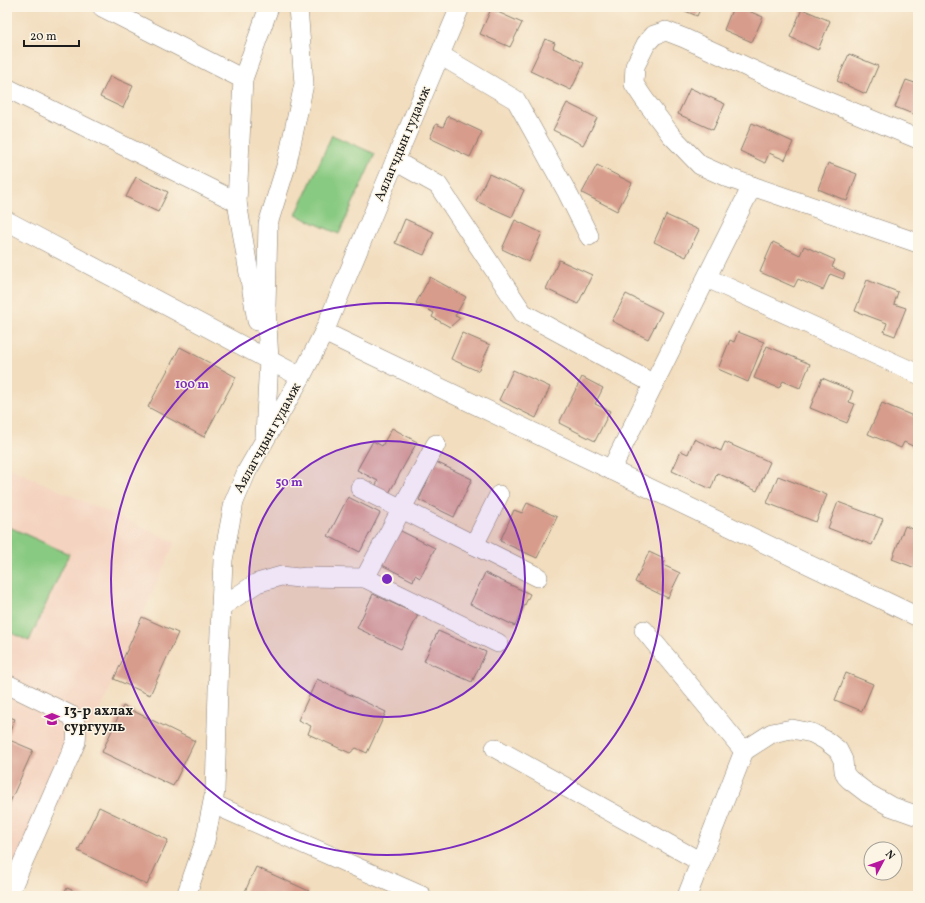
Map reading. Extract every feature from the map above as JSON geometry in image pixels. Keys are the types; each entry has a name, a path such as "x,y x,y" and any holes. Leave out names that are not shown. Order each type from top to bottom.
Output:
{"street":[{"path":"102,7 243,79"},
{"path":"266,359 236,202 243,79 269,7"},
{"path":"265,440 268,224 287,163 304,84 298,7"},
{"name":"Аялагчдын гудамж","path":"186,896 205,841 215,791 223,560 234,502 247,471 301,377 324,332 460,7"},
{"path":"918,139 764,75 666,31 654,35 646,44 636,66 634,84 671,135 700,165 729,178 918,243"},
{"path":"440,55 516,100 567,192 589,236"},
{"path":"7,88 236,202"},
{"path":"395,162 438,185 523,313 654,384"},
{"path":"611,470 752,186"},
{"path":"7,222 301,377"},
{"path":"706,278 918,374"},
{"path":"324,332 918,617"},
{"path":"365,578 436,444"},
{"path":"360,488 538,576"},
{"path":"474,544 499,495"},
{"path":"221,607 257,583 281,576 299,578 365,578 498,642"},
{"path":"644,630 744,751"},
{"path":"7,684 72,716 76,723 77,733 76,742 8,896"},
{"path":"687,896 744,751 772,733 792,729 812,733 825,740 838,750 843,760 846,776 850,780 867,793 890,806 918,816"},
{"path":"495,748 701,862"},
{"path":"213,804 422,896"}],"shaded area":[{"name":"13-р ахлах сургууль","path":"7,467 175,542 18,896 7,896"}],"green space":[{"path":"332,135 375,154 339,234 296,215"},
{"path":"7,526 69,554 29,641 7,631"}],"building":[{"path":"676,7 701,7 697,16"},
{"path":"733,7 739,7 763,17 752,42 724,30"},
{"path":"491,9 522,23 510,47 480,34"},
{"path":"802,9 830,21 818,50 790,37"},
{"path":"545,39 555,43 553,48 584,63 571,90 530,71"},
{"path":"849,54 878,66 866,94 837,81"},
{"path":"110,76 133,86 123,108 100,97"},
{"path":"906,80 918,84 918,116 895,107"},
{"path":"690,88 725,104 713,130 678,114"},
{"path":"567,103 597,118 583,145 553,130"},
{"path":"448,116 482,132 470,157 430,138 436,124 443,127"},
{"path":"752,123 793,142 785,160 769,153 765,163 740,151"},
{"path":"828,163 857,174 847,201 818,189"},
{"path":"597,165 632,183 617,211 582,193"},
{"path":"489,174 524,190 512,217 476,201"},
{"path":"136,177 168,192 158,212 126,197"},
{"path":"666,215 699,230 686,257 654,242"},
{"path":"405,219 434,232 424,255 395,243"},
{"path":"515,220 542,233 529,262 502,249"},
{"path":"773,242 800,255 804,246 835,260 832,267 845,273 843,279 830,274 823,290 798,279 794,287 760,272"},
{"path":"559,260 592,275 578,304 546,289"},
{"path":"430,277 466,297 455,316 460,318 450,327 432,317 434,313 416,303"},
{"path":"867,280 898,292 894,304 906,308 895,336 884,332 887,323 855,311"},
{"path":"626,294 662,312 648,339 612,321"},
{"path":"738,332 764,342 748,382 718,369 730,340 734,342"},
{"path":"462,333 490,345 478,371 451,359"},
{"path":"767,346 810,364 800,388 783,381 779,388 754,378"},
{"path":"180,347 236,377 204,437 148,407"},
{"path":"513,370 550,387 536,418 499,400"},
{"path":"582,377 603,388 595,404 610,411 595,441 559,423"},
{"path":"822,378 853,391 849,402 855,404 847,423 810,408"},
{"path":"882,403 918,418 918,427 916,431 918,431 918,441 915,447 904,442 901,448 868,434"},
{"path":"392,428 417,442 388,495 375,487 378,481 357,470 373,441 382,446"},
{"path":"694,439 721,451 725,442 770,462 757,491 717,473 711,489 672,471 681,451 688,454"},
{"path":"436,462 472,479 454,517 419,500"},
{"path":"778,476 827,495 816,522 767,503"},
{"path":"348,497 380,513 360,552 328,536"},
{"path":"838,502 883,519 872,545 828,528"},
{"path":"527,503 557,517 537,558 500,541 514,510 522,513"},
{"path":"905,526 918,531 918,569 892,559"},
{"path":"399,530 435,548 420,578 415,575 413,581 382,565"},
{"path":"649,552 666,560 663,565 680,573 668,598 635,582"},
{"path":"485,573 530,594 515,626 470,604"},
{"path":"373,594 418,615 401,649 357,628"},
{"path":"142,617 178,633 150,695 114,679"},
{"path":"438,631 486,652 472,682 424,661"},
{"path":"846,673 873,684 862,711 835,700"},
{"path":"317,679 386,712 367,753 356,748 350,753 308,734 311,726 298,720"},
{"path":"123,706 195,741 173,786 102,752"},
{"path":"7,716 15,719 7,738"},
{"path":"7,739 33,750 7,809"},
{"path":"99,807 168,840 147,885 78,851"},
{"path":"256,867 309,891 307,896 243,896"},
{"path":"67,888 86,896 63,896"}],"place":[{"name":"13-р ахлах сургууль","path":"52,719"}]}
